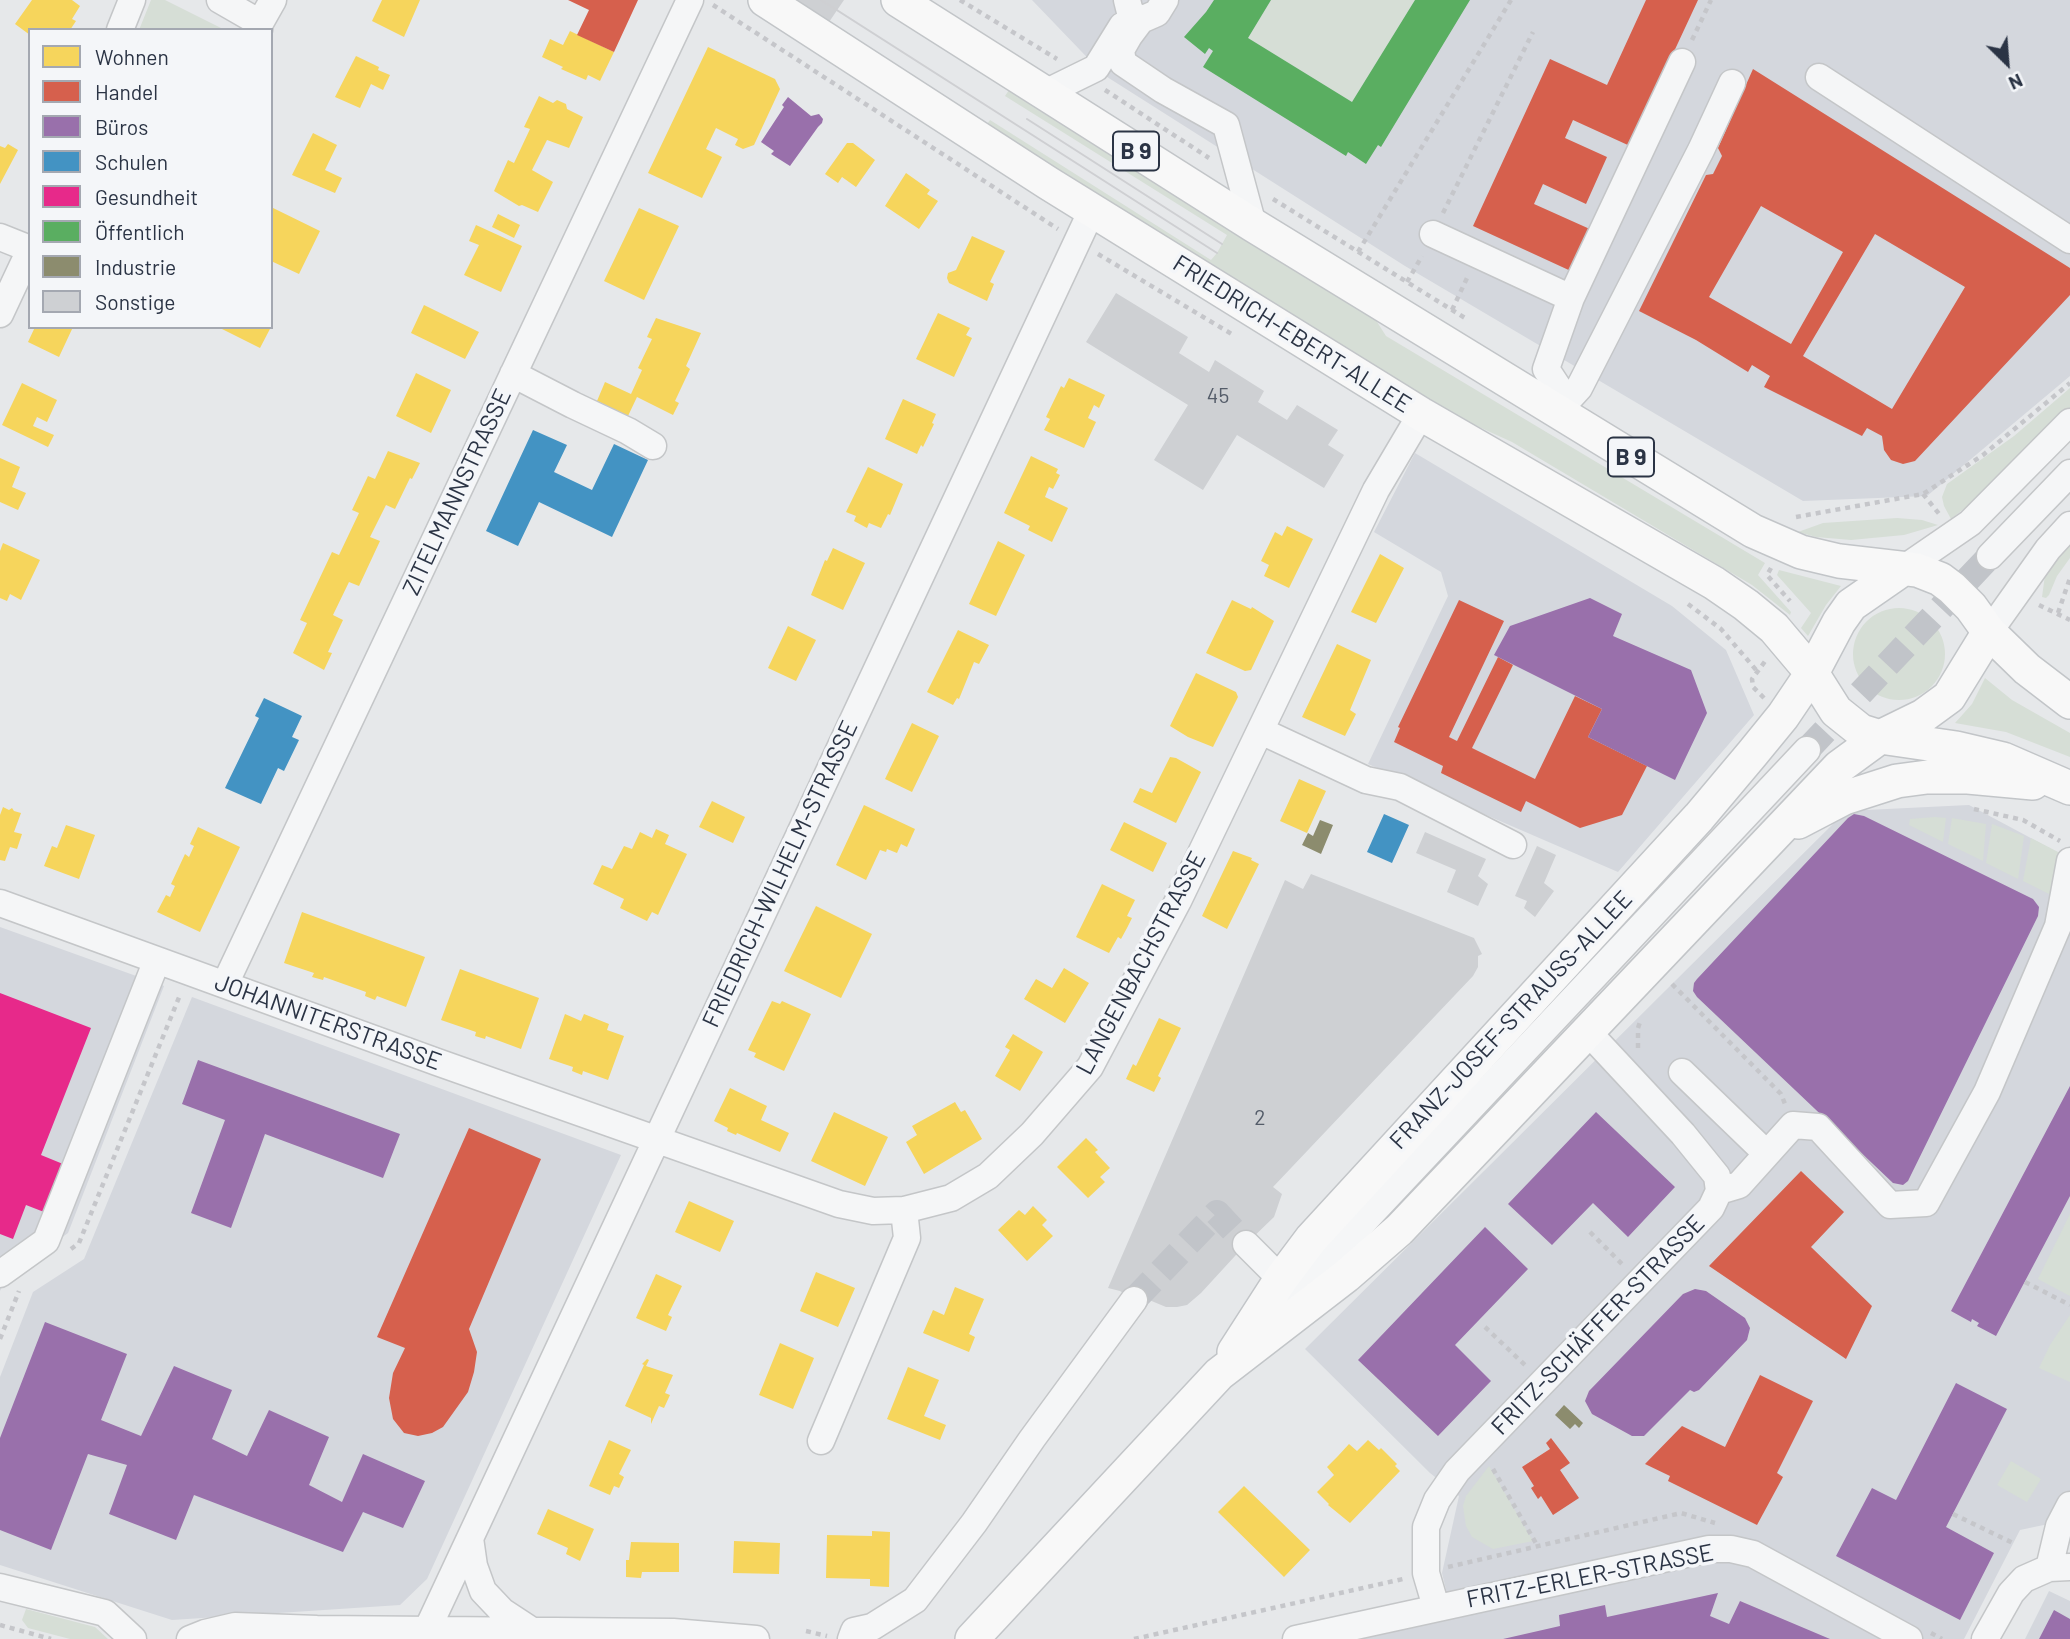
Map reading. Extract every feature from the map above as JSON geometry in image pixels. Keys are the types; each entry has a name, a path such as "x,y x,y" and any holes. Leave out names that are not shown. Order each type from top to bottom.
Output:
{"main road":[{"name":"FRIEDRICH-EBERT-ALLEE","path":"765,0 1092,210 1421,414 1714,583 1774,628 1812,673"},
{"name":"B 9","path":"898,0 1253,225 1562,406 1726,516 1783,546 1839,561 1928,574 1952,588 1989,632 2026,669 2070,702"},
{"path":"1903,569 1851,605 1812,673 1836,711 1846,722 1861,731 1880,737 1955,748 2003,759 2070,788"},
{"path":"1880,737 1923,716 1949,697 1989,632"},
{"name":"FRANZ-JOSEF-STRAUSS-ALLEE","path":"1219,1374 1281,1279 1320,1230 1699,817 1783,716 1812,673"},
{"name":"FRANZ-JOSEF-STRAUSS-ALLEE","path":"972,1639 1219,1374 1346,1276 1399,1230 1839,767 1880,737"},
{"path":"1775,835 1844,798 1897,781 1927,777 1968,777 2070,788"}],"street":[{"path":"121,28 132,0"},
{"path":"220,0 259,26 272,0"},
{"name":"ZITELMANNSTRASSE","path":"225,984 690,0"},
{"path":"1133,11 1157,13 1165,0"},
{"path":"1043,94 1096,68 1133,11"},
{"path":"1133,11 1121,50 1123,63 1163,90 1226,125 1253,225"},
{"path":"1682,62 1571,298 1546,369 1562,406 1579,388 1605,340 1732,83"},
{"path":"1819,77 2070,240"},
{"name":"FRIEDRICH-WILHELM-STRASSE","path":"427,1630 1092,210"},
{"path":"1433,234 1571,298"},
{"path":"0,237 28,248"},
{"path":"0,314 28,253"},
{"path":"513,374 653,446"},
{"name":"LANGENBACHSTRASSE","path":"656,1138 839,1204 873,1211 904,1210 951,1198 988,1176 1032,1134 1090,1067 1178,901 1376,490 1421,414"},
{"path":"1903,569 1970,523 2070,422"},
{"path":"1990,556 2070,472"},
{"path":"1989,632 2048,549 2070,525"},
{"path":"1261,731 1366,780 1400,787 1513,845"},
{"name":"FRANZ-JOSEF-STRAUSS-ALLEE","path":"1219,1374 1807,750"},
{"path":"1719,1191 1739,1185 1793,1125 1818,1127 1890,1205 1926,1203 1987,1092 2058,926 2070,861"},
{"name":"JOHANNITERSTRASSE","path":"0,903 437,1062 656,1138"},
{"path":"0,1274 46,1241 157,960"},
{"name":"FRITZ-SCHÄFFER-STRASSE","path":"1436,1607 1426,1573 1426,1527 1437,1500 1457,1471 1711,1208 1719,1191 1717,1176 1683,1134 1587,1031"},
{"path":"1682,1072 1767,1154"},
{"path":"821,1441 907,1238 904,1210"},
{"path":"1246,1244 1281,1279"},
{"path":"851,1639 854,1631 872,1627 915,1601 1134,1300"},
{"path":"1985,1639 2011,1593 2024,1579 2059,1568 2059,1527 2070,1505"},
{"path":"470,1538 474,1566 483,1591 502,1611 534,1632"},
{"name":"FRITZ-ERLER-STRASSE","path":"1296,1639 1709,1549 1731,1549 1753,1554 1909,1639"},
{"path":"0,1587 106,1613 133,1639"},
{"path":"190,1639 234,1626 673,1632 756,1639"}],"path":[{"path":"960,0 1082,75"},
{"path":"1452,310 1358,252 1511,0"},
{"path":"1682,62 1711,0"},
{"path":"1407,282 1533,32"},
{"path":"1798,517 1923,494 1983,455 2070,383"},
{"path":"1923,494 1946,521"},
{"path":"1772,566 1767,575 1793,604"},
{"path":"2058,613 2070,578"},
{"path":"1681,598 1721,629 1758,671"},
{"path":"2044,607 2070,622"},
{"path":"1764,662 1752,679 1753,687 1769,702"},
{"path":"1967,807 2022,820 2070,846"},
{"path":"1669,981 1781,1094 1793,1125"},
{"path":"1639,1051 1638,1028 1645,1008"},
{"path":"1590,1231 1629,1271"},
{"path":"2025,1282 2070,1305"},
{"path":"1485,1326 1532,1371"},
{"path":"1134,1639 1537,1545 1480,1447"},
{"path":"1953,1514 2015,1544"},
{"path":"0,1625 51,1639"}],"shaded area":[{"path":"151,0 165,0 221,28 140,28"},
{"path":"1032,0 2070,0 2070,376 1927,496 1803,501 1405,266 1104,75"},
{"path":"1271,0 1415,0 1352,102 1248,38"},
{"path":"1009,90 1372,314 1386,336 1765,563 1758,575 1791,612 1790,615 1752,585 1512,442 1457,417 984,128 990,120 1211,260 1217,253 1227,235 1005,96"},
{"path":"2070,388 2070,409 1980,496 1951,519 1942,497 1947,484 2014,436"},
{"path":"1415,453 1672,606 1726,650 1754,715 1618,872 1368,764 1448,596 1441,572 1374,532"},
{"path":"1897,518 1922,520 1938,525 1904,535 1851,540 1816,537 1798,532 1823,523"},
{"path":"2070,543 2070,558 2057,576 2049,595 2042,597 2045,575"},
{"path":"1779,570 1841,586 1808,636 1801,628 1811,613 1777,575"},
{"path":"1899,608 1917,612 1931,622 1941,636 1945,654 1941,672 1931,686 1917,696 1899,700 1881,696 1867,686 1857,672 1853,654 1857,636 1867,622 1881,612"},
{"path":"1985,678 2012,700 2070,733 2070,757 2006,732 1955,723 1972,704"},
{"path":"1969,805 2070,859 2070,1531 2053,1523 2020,1530 1964,1639 1351,1639 1451,1611 1442,1573 1459,1496 1430,1473 1305,1349 1846,811"},
{"path":"1946,818 1943,842 1909,825 1910,819"},
{"path":"1952,818 1986,824 1983,861 1948,844"},
{"path":"1992,824 2024,836 2018,879 1986,863"},
{"path":"2031,838 2062,854 2055,897 2023,881"},
{"path":"0,927 164,986 68,1233 7,1277 0,1291"},
{"path":"192,997 621,1155 427,1579 400,1605 172,1620 0,1565 0,1377 33,1292 84,1259"},
{"path":"2070,1214 2070,1296 2038,1279"},
{"path":"2070,1315 2070,1382 2039,1368 2050,1345"},
{"path":"2011,1461 2041,1479 2027,1502 1997,1485"},
{"path":"1489,1466 1533,1541 1493,1549 1472,1537 1466,1526 1463,1506 1466,1496"},
{"path":"2049,1591 2070,1601 2070,1639 2025,1639"},
{"path":"26,1609 95,1627 108,1639 70,1639 28,1628 22,1620"}],"building: Wohnen":[{"path":"32,0 72,0 80,6 72,19 76,21 71,28 28,28 28,34 15,24"},
{"path":"382,0 420,0 404,37 372,21"},
{"path":"570,31 614,52 600,81 588,75 586,80 542,57 550,39 563,45"},
{"path":"708,47 775,79 780,89 754,145 743,149 735,145 738,139 716,128 706,149 722,157 702,198 648,173"},
{"path":"356,56 390,75 383,90 371,84 360,108 335,97"},
{"path":"539,96 553,103 557,100 566,104 567,109 583,117 569,148 547,140 532,170 553,182 538,212 519,206 494,191 508,160 514,163 530,129 524,127"},
{"path":"313,133 337,145 325,170 342,178 335,193 292,175"},
{"path":"847,143 853,143 875,160 856,187 842,177 838,183 825,174"},
{"path":"8,144 18,150 0,184 0,146 5,148"},
{"path":"906,173 930,190 927,194 938,201 919,229 885,206"},
{"path":"273,208 320,231 299,274 273,262"},
{"path":"639,208 679,226 644,300 604,281"},
{"path":"498,214 520,225 514,238 492,227"},
{"path":"476,225 522,246 501,292 464,275 479,245 469,241"},
{"path":"972,236 1005,251 990,282 994,284 987,301 949,283 947,278 948,273 956,270"},
{"path":"424,305 479,332 465,359 411,333"},
{"path":"938,313 970,328 966,335 972,338 954,377 916,359"},
{"path":"656,318 701,333 686,366 690,369 675,401 679,403 673,415 637,397 628,416 597,401 605,382 631,394 642,370 638,368 652,339 647,337"},
{"path":"34,329 72,329 59,357 28,342"},
{"path":"222,329 270,329 260,348"},
{"path":"416,373 451,390 431,433 396,416"},
{"path":"1069,378 1105,395 1099,408 1094,405 1088,418 1096,422 1084,448 1044,430 1050,419 1046,417 1061,386 1064,388"},
{"path":"22,383 57,400 47,422 37,417 33,426 54,435 48,447 2,425"},
{"path":"903,399 936,414 932,423 934,424 917,454 885,439"},
{"path":"388,451 420,463 395,509 386,505 370,537 380,541 359,586 349,582 333,615 343,620 328,652 332,653 324,670 293,653 307,623 300,620 332,552 339,555 359,513 352,510 368,476 375,479"},
{"path":"1031,456 1058,469 1056,473 1060,475 1053,489 1049,487 1045,497 1068,508 1052,542 1028,530 1030,526 1004,513"},
{"path":"0,458 20,467 12,487 26,493 18,510 0,502"},
{"path":"868,467 903,484 890,515 888,514 881,528 869,523 867,528 854,521 856,516 846,512"},
{"path":"1287,526 1313,539 1289,588 1264,576 1269,565 1261,561 1275,532 1282,536"},
{"path":"998,541 1025,555 996,616 969,604"},
{"path":"3,543 40,560 21,600 10,594 7,601 0,598 0,551"},
{"path":"833,548 865,563 843,610 811,595 825,560 827,561"},
{"path":"1380,554 1404,568 1376,623 1351,612"},
{"path":"1232,600 1251,609 1252,607 1274,621 1251,670 1245,671 1206,653"},
{"path":"788,626 816,640 796,681 768,668"},
{"path":"958,630 989,645 979,664 974,662 959,699 957,698 953,705 927,692"},
{"path":"1337,644 1371,660 1350,710 1356,714 1345,736 1302,717"},
{"path":"1196,673 1236,692 1238,697 1213,747 1170,726"},
{"path":"912,723 939,736 912,792 885,779"},
{"path":"1170,757 1201,772 1176,823 1133,802 1140,788 1152,793"},
{"path":"1299,779 1326,791 1307,833 1280,821"},
{"path":"712,801 745,817 733,843 699,827"},
{"path":"864,805 915,829 907,847 901,844 897,853 887,849 886,852 880,850 866,880 836,865"},
{"path":"3,807 21,813 14,832 22,834 17,849 10,847 5,861 0,860 0,815"},
{"path":"1124,822 1167,843 1153,872 1110,850"},
{"path":"66,825 95,835 79,879 44,866 52,846 57,848"},
{"path":"198,827 240,847 200,932 157,912 166,895 170,897 175,886 171,884 185,854 189,857 194,846 190,844"},
{"path":"656,829 669,835 665,844 687,854 658,915 652,912 647,921 620,908 624,899 593,884 602,865 612,869 624,846 632,849 640,832 652,838"},
{"path":"1233,851 1252,858 1251,860 1259,864 1227,929 1202,916"},
{"path":"1102,884 1135,900 1127,916 1132,918 1121,939 1118,937 1109,953 1076,937"},
{"path":"816,906 872,934 841,998 784,971"},
{"path":"302,912 425,957 406,1007 377,996 375,1000 365,996 366,992 324,977 323,980 312,977 314,973 284,963"},
{"path":"1064,968 1089,983 1065,1023 1024,999 1036,979 1052,988"},
{"path":"460,969 539,998 521,1049 486,1036 485,1039 475,1036 476,1032 441,1020"},
{"path":"772,1001 780,1004 782,1001 811,1014 784,1071 754,1057 756,1053 748,1050"},
{"path":"565,1014 581,1021 584,1014 609,1024 607,1030 624,1036 608,1080 583,1071 582,1075 572,1071 573,1067 549,1059"},
{"path":"1159,1018 1181,1028 1158,1076 1161,1078 1154,1092 1126,1079 1133,1064 1136,1066"},
{"path":"1013,1034 1043,1052 1020,1091 995,1076 1010,1050 1005,1047"},
{"path":"730,1088 767,1106 761,1120 789,1133 780,1152 727,1131 728,1128 714,1121"},
{"path":"955,1102 961,1112 965,1110 982,1139 924,1174 906,1142 917,1135 912,1126"},
{"path":"834,1112 888,1137 865,1186 811,1161"},
{"path":"1086,1138 1110,1168 1100,1177 1105,1182 1088,1198 1057,1167"},
{"path":"689,1201 734,1221 720,1252 675,1232"},
{"path":"1033,1206 1047,1220 1042,1225 1053,1236 1027,1261 998,1230 1019,1210 1025,1215"},
{"path":"816,1272 855,1288 838,1327 800,1311"},
{"path":"656,1274 682,1286 668,1315 672,1317 666,1331 636,1318"},
{"path":"955,1287 984,1299 969,1334 975,1337 969,1352 923,1333 933,1310 944,1315"},
{"path":"780,1343 814,1358 793,1409 759,1395"},
{"path":"649,1360 646,1366 673,1375 665,1393 670,1395 664,1408 659,1406 651,1424 651,1418 625,1406 644,1365 642,1364"},
{"path":"908,1367 939,1380 924,1416 946,1425 940,1440 887,1419"},
{"path":"609,1440 631,1450 619,1474 624,1477 619,1488 614,1486 610,1495 589,1486"},
{"path":"1368,1440 1379,1450 1381,1448 1397,1464 1395,1466 1400,1471 1350,1523 1317,1492 1334,1475 1327,1467 1349,1444 1357,1451"},
{"path":"1244,1486 1310,1550 1284,1577 1218,1512"},
{"path":"548,1509 594,1529 580,1561 566,1554 568,1548 537,1534"},
{"path":"872,1531 890,1532 889,1587 870,1586 870,1579 826,1578 827,1535 872,1536"},
{"path":"734,1541 780,1543 779,1574 733,1573"},
{"path":"631,1542 679,1543 679,1572 642,1572 641,1578 626,1577 626,1560 629,1560"}],"building: Handel":[{"path":"568,0 638,0 614,52 577,35 589,10"},
{"path":"1646,0 1698,0 1630,146 1573,120 1565,138 1607,157 1586,204 1543,184 1534,204 1592,230 1573,272 1473,226 1550,59 1607,85"},
{"path":"1753,69 2070,268 2070,295 1915,461 1903,464 1891,460 1884,450 1882,436 1867,428 1862,436 1764,387 1770,376 1752,365 1748,372 1696,340 1639,311 1706,175 1713,174 1722,156 1718,148","holes":["1761,206 1843,252 1791,344 1709,297","1875,234 1965,287 1892,409 1803,356"]},
{"path":"1459,600 1504,621 1449,737 1457,741 1498,657 1513,665 1472,748 1535,779 1575,696 1602,709 1588,737 1647,766 1622,815 1580,828 1526,801 1521,812 1441,773 1443,766 1394,742 1400,728 1398,727"},
{"path":"469,1128 541,1159 469,1329 477,1352 468,1392 443,1427 418,1436 404,1433 393,1419 389,1398 393,1373 405,1348 377,1337"},
{"path":"1801,1171 1844,1212 1811,1247 1872,1306 1846,1359 1709,1266"},
{"path":"1760,1375 1813,1401 1777,1473 1783,1477 1757,1525 1668,1481 1670,1476 1645,1464 1682,1426 1725,1447"},
{"path":"1551,1438 1570,1463 1560,1470 1579,1498 1553,1515 1541,1496 1538,1499 1531,1488 1534,1486 1522,1467 1550,1449 1546,1443"}],"building: Büros":[{"path":"788,97 811,116 819,114 823,119 790,166 771,154 774,151 761,142"},
{"path":"1590,598 1622,614 1613,636 1691,670 1707,713 1675,780 1588,737 1602,709 1494,655 1510,626"},
{"path":"1854,814 1864,816 2033,899 2039,907 2038,916 1908,1181 1903,1185 1893,1183 1693,991 1697,979"},
{"path":"198,1060 400,1134 383,1178 265,1134 231,1228 191,1213 225,1120 182,1104"},
{"path":"2070,1086 2070,1196 1996,1336 1977,1326 1979,1323 1972,1319 1971,1322 1951,1311"},
{"path":"1596,1112 1675,1187 1628,1237 1593,1203 1552,1245 1508,1204"},
{"path":"1485,1227 1528,1269 1455,1345 1491,1381 1438,1436 1358,1360"},
{"path":"1695,1289 1706,1291 1745,1318 1750,1328 1747,1340 1699,1390 1690,1390 1644,1436 1632,1436 1592,1414 1585,1401 1589,1391 1683,1294"},
{"path":"45,1322 127,1354 101,1420 141,1436 174,1366 232,1390 212,1439 247,1456 269,1410 329,1437 309,1485 342,1502 363,1454 425,1481 403,1528 363,1512 343,1552 194,1495 176,1540 109,1514 127,1465 88,1454 51,1550 0,1530 0,1438"},
{"path":"1956,1383 2007,1409 1946,1527 1994,1553 1960,1620 1836,1556 1872,1488 1896,1500"},
{"path":"1718,1593 1710,1616 1729,1624 1740,1601 1830,1639 1503,1639 1560,1626 1559,1615 1605,1605 1607,1617"},
{"path":"2054,1610 2070,1619 2070,1639 2039,1639"}],"building: Schulen":[{"path":"533,430 567,445 554,472 592,490 614,444 648,460 612,537 539,502 518,546 486,531"},
{"path":"264,698 302,716 292,737 299,740 284,771 278,768 261,804 225,788 259,718 255,716"},
{"path":"1384,814 1409,825 1392,863 1367,852"}],"building: Gesundheit":[{"path":"0,993 91,1028 41,1155 63,1164 44,1212 26,1205 13,1239 0,1234"}],"building: Öffentlich":[{"path":"1214,0 1271,0 1248,38 1352,102 1415,0 1470,0 1381,147 1378,145 1366,164 1348,152 1346,156 1203,67 1213,51 1209,48 1205,54 1184,37"}],"building: Industrie":[{"path":"1320,820 1333,825 1321,854 1302,845 1308,833 1313,836"},
{"path":"1564,1405 1583,1423 1579,1428 1575,1424 1570,1429 1555,1415"}],"building: Sonstige":[{"path":"789,0 844,0 827,25"},
{"path":"1116,293 1188,337 1179,353 1209,372 1215,360 1264,391 1258,402 1287,420 1297,405 1338,430 1328,445 1344,455 1324,488 1237,435 1203,490 1154,460 1188,405 1086,342"},
{"path":"1425,832 1486,859 1478,876 1488,884 1478,906 1447,892 1456,870 1416,853"},
{"path":"1537,846 1556,855 1544,883 1554,891 1535,917 1524,908 1527,901 1515,896"},
{"path":"1311,874 1474,938 1482,954 1478,956 1478,967 1473,976 1273,1187 1282,1194 1274,1217 1201,1293 1187,1305 1177,1307 1166,1307 1142,1297 1137,1302 1120,1291 1108,1288 1285,880 1303,889"}],"tunnel":[{"path":"1807,750 1990,556"},
{"path":"1134,1300 1217,1213 1246,1244"}],"tram line":[{"path":"821,0 1217,253"},
{"path":"1027,119 1222,244"}]}
